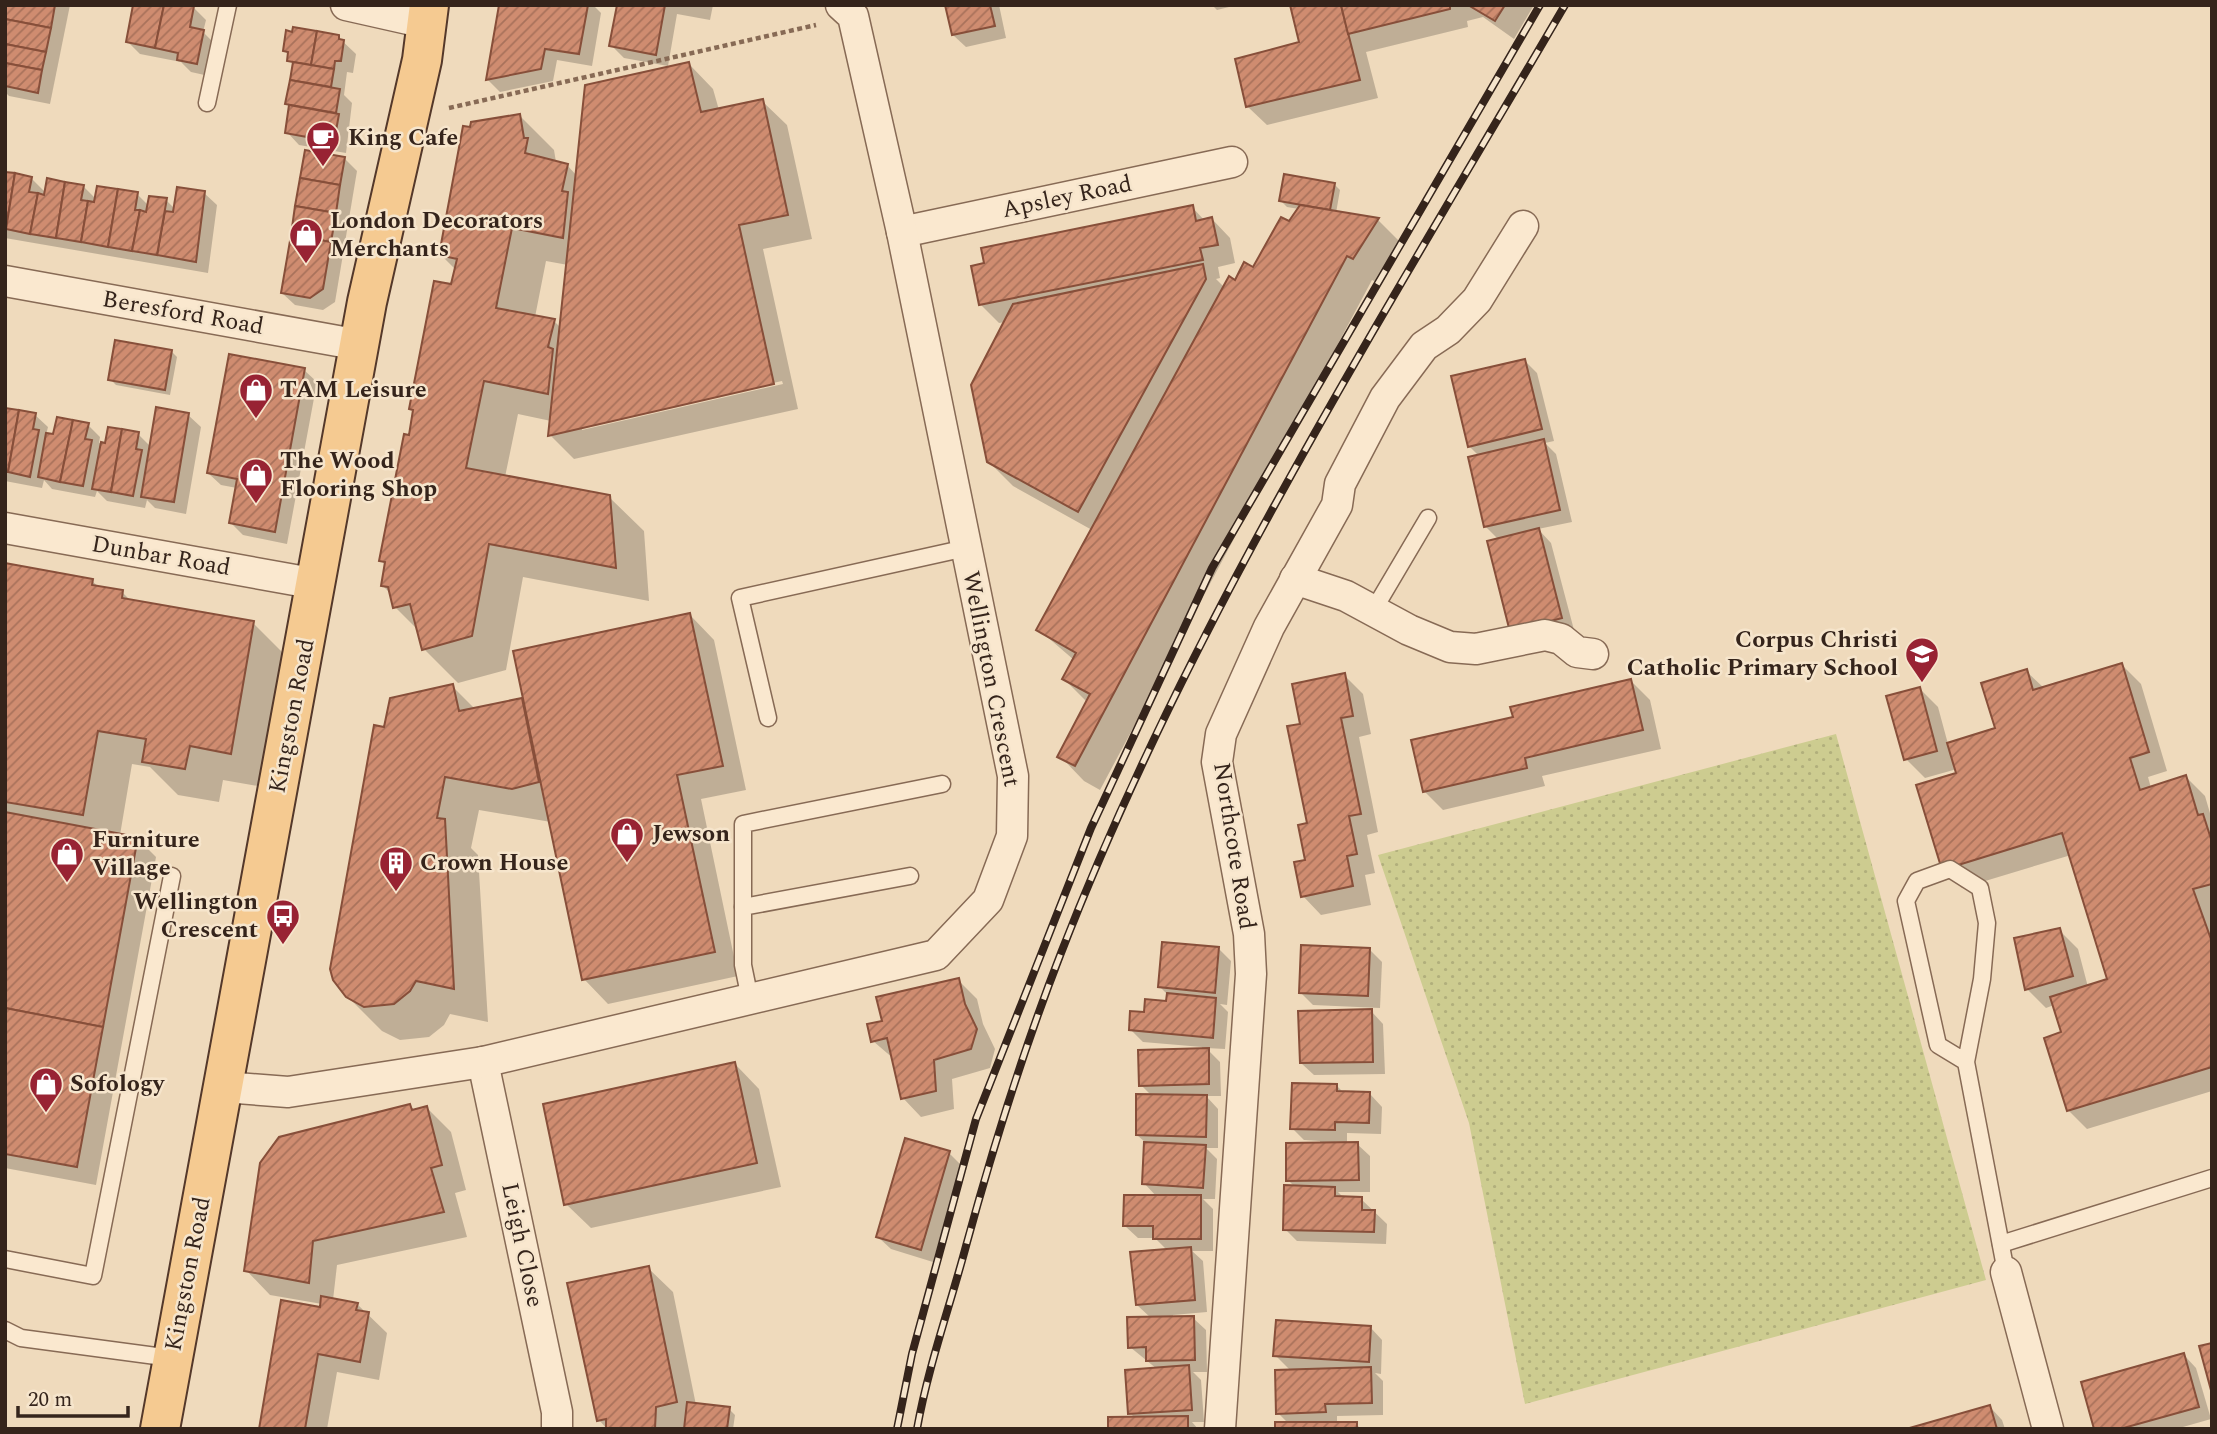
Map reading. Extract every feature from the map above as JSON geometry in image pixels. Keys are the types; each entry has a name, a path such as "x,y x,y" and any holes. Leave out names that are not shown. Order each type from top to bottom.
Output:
{"main road":[{"name":"Kingston Road","path":"160,1429 360,345 422,60 427,14"}],"street":[{"path":"346,5 427,14"},
{"name":"Wellington Crescent","path":"224,1087 288,1091 483,1062 936,955 988,900 1012,836 1013,776 902,232 847,11"},
{"name":"Apsley Road","path":"902,232 1232,162"},
{"name":"Northcote Road","path":"1220,1429 1251,974 1249,934 1216,762 1221,734 1269,627 1337,505 1340,484 1385,398 1424,346 1448,330 1477,300 1523,226"},
{"name":"Beresford Road","path":"5,281 360,345"},
{"name":"Dunbar Road","path":"5,528 317,584"},
{"path":"1295,579 1346,596 1450,647 1476,649 1545,635 1561,639 1577,652 1592,654"},
{"name":"Leigh Close","path":"483,1062 557,1412 557,1429"},
{"path":"2004,1258 2048,1429"}],"lane":[{"path":"207,103 229,5"},
{"path":"1373,611 1428,518"},
{"path":"768,718 740,598 966,548"},
{"path":"750,999 743,965 743,824 942,784"},
{"path":"1966,1062 1938,1045 1906,901 1917,881 1950,869 1980,888 1987,923 1982,979 1966,1062 2004,1258 2212,1178"},
{"path":"5,1259 93,1276 172,876"},
{"path":"743,907 910,876"},
{"path":"5,1329 21,1338 172,1358"}],"path":[{"path":"442,109 847,11"}],"shaded area":[{"path":"1836,734 1986,1280 1525,1404 1469,1123 1378,855"}],"building":[{"path":"5,5 55,5 51,28 5,19"},
{"path":"133,5 164,5 155,48 126,42"},
{"path":"164,5 194,6 190,27 204,30 197,64 177,60 178,53 155,48"},
{"path":"499,5 588,5 579,54 545,49 541,69 486,80"},
{"path":"617,5 665,5 656,55 609,46"},
{"path":"945,5 990,5 995,26 952,35"},
{"path":"1290,5 1341,5 1360,80 1246,107 1235,59 1299,42"},
{"path":"1341,5 1450,5 1450,9 1348,34"},
{"path":"1468,5 1505,5 1495,21"},
{"path":"5,19 51,28 46,52 5,44"},
{"path":"293,27 317,31 311,65 287,61 288,52 283,51 286,30 292,32"},
{"path":"317,31 339,35 339,39 344,40 341,61 335,61 334,69 311,65"},
{"path":"5,44 46,52 42,70 5,63"},
{"path":"293,62 334,69 331,87 290,80"},
{"path":"689,62 701,112 763,99 788,215 739,225 774,384 548,436 585,85"},
{"path":"5,63 42,70 38,93 5,86"},
{"path":"290,80 340,89 336,113 285,104"},
{"path":"289,105 339,114 334,142 285,133"},
{"path":"520,114 524,138 528,138 525,153 568,164 562,191 568,192 563,238 512,228 496,308 555,319 548,347 553,349 548,394 484,381 466,468 610,495 616,568 489,544 472,636 422,650 410,604 393,608 388,587 381,586 385,562 379,561 404,434 409,435 413,410 409,409 434,281 451,284 457,259 439,255 463,126 470,127 471,122"},
{"name":"King Cafe","path":"305,150 345,157 340,185 300,178"},
{"path":"5,172 15,173 6,229 5,229"},
{"path":"15,173 32,177 29,192 38,193 30,234 6,229"},
{"path":"1284,174 1335,183 1330,210 1279,201"},
{"path":"47,178 65,182 56,238 30,234 38,193 44,195"},
{"path":"300,178 340,185 336,213 295,206"},
{"path":"65,182 84,185 81,200 88,201 81,242 56,238"},
{"path":"97,186 118,189 108,247 81,242 88,201 94,202"},
{"path":"177,187 205,191 196,262 157,255 165,211 173,212"},
{"path":"118,189 138,192 135,210 140,210 132,251 108,247"},
{"path":"149,196 167,198 157,255 132,251 140,210 146,212"},
{"path":"1193,205 1196,221 1212,217 1218,245 1200,248 1203,260 979,305 971,266 984,263 981,248"},
{"path":"1300,205 1379,218 1353,259 1347,256 1075,766 1057,757 1090,694 1062,679 1076,653 1036,630 1229,276 1235,280 1244,262 1253,267 1281,217 1289,221"},
{"path":"295,206 336,213 331,242 291,235"},
{"name":"London Decorators Merchants","path":"291,235 331,242 323,289 310,298 281,293"},
{"path":"1203,264 1206,279 1078,512 987,462 971,385 1013,304"},
{"path":"115,340 172,350 165,390 108,380"},
{"path":"229,354 305,368 275,532 229,523 237,479 207,473"},
{"path":"1525,359 1542,429 1468,447 1451,376"},
{"path":"156,407 189,413 174,502 141,497"},
{"path":"5,408 19,410 8,472 5,472"},
{"path":"19,410 36,413 33,429 39,430 30,477 8,472"},
{"path":"57,417 73,420 60,482 38,477 46,433 53,434"},
{"path":"73,420 89,423 85,439 92,440 83,486 60,482"},
{"path":"108,427 122,429 111,492 92,489 101,442 105,443"},
{"path":"122,429 139,432 136,449 142,450 133,496 111,492"},
{"path":"1544,439 1560,510 1484,527 1468,457"},
{"path":"1539,528 1562,618 1510,632 1487,541"},
{"path":"5,563 93,579 92,585 123,590 122,598 254,621 231,754 190,746 185,769 142,762 146,739 98,731 83,815 5,802"},
{"name":"Jewson","path":"690,613 723,766 677,775 715,952 582,980 513,651"},
{"path":"2122,663 2149,752 2130,758 2140,790 2186,775 2198,815 2203,814 2212,842 2212,884 2193,889 2212,942 2212,1067 2067,1111 2044,1038 2061,1032 2050,997 2107,979 2062,833 1942,870 1916,785 1956,773 1947,743 1995,728 1981,683 2027,669 2033,690"},
{"path":"1345,673 1353,716 1341,718 1361,814 1349,816 1357,854 1347,856 1353,886 1301,897 1294,862 1305,860 1298,825 1307,823 1287,726 1300,724 1292,684"},
{"path":"1631,679 1643,730 1525,758 1527,768 1423,792 1411,740 1513,717 1510,707"},
{"name":"Crown House","path":"453,684 459,711 522,698 539,782 512,789 445,777 437,818 445,819 454,989 416,981 410,991 394,1004 364,1007 346,997 333,980 330,969 374,725 384,727 390,698"},
{"path":"1920,687 1937,751 1904,760 1886,696"},
{"name":"Furniture Village","path":"5,812 138,837 103,1027 5,1008"},
{"path":"2060,928 2073,976 2025,990 2014,938"},
{"path":"1162,942 1219,947 1215,993 1158,987"},
{"path":"1301,945 1370,948 1368,996 1299,993"},
{"path":"959,978 965,1004 977,1029 971,1049 934,1060 936,1091 901,1099 887,1038 871,1042 867,1024 882,1021 876,997"},
{"path":"1167,993 1216,998 1213,1038 1129,1030 1130,1011 1144,1012 1145,999 1166,1001"},
{"name":"Sofology","path":"5,1008 103,1027 77,1167 5,1154"},
{"path":"1372,1009 1373,1062 1300,1063 1298,1011"},
{"path":"1209,1048 1209,1084 1139,1086 1138,1050"},
{"path":"735,1062 757,1163 564,1205 543,1104"},
{"path":"1292,1083 1337,1084 1337,1091 1370,1092 1369,1123 1335,1122 1335,1130 1290,1129"},
{"path":"1136,1094 1207,1095 1206,1137 1136,1135"},
{"path":"410,1104 412,1110 427,1106 442,1165 431,1168 444,1212 313,1241 309,1283 244,1271 260,1163 279,1137"},
{"path":"905,1138 950,1151 921,1250 876,1237"},
{"path":"1144,1142 1206,1145 1203,1188 1142,1184"},
{"path":"1358,1142 1359,1180 1286,1181 1286,1143"},
{"path":"1284,1185 1335,1187 1335,1196 1362,1197 1362,1210 1375,1210 1374,1232 1283,1230"},
{"path":"1124,1195 1201,1195 1201,1239 1153,1239 1153,1226 1123,1226"},
{"path":"1191,1247 1195,1300 1136,1305 1130,1252"},
{"path":"649,1266 677,1402 656,1407 655,1429 594,1429 606,1428 606,1419 597,1421 567,1283"},
{"path":"321,1296 358,1303 356,1310 369,1312 360,1362 318,1354 305,1429 259,1429 281,1300 320,1307"},
{"path":"1194,1316 1195,1360 1146,1361 1146,1347 1128,1348 1127,1317"},
{"path":"1276,1320 1371,1326 1369,1362 1273,1356"},
{"path":"2212,1343 2212,1394 2199,1346"},
{"path":"2184,1353 2199,1407 2120,1429 2094,1429 2081,1382"},
{"path":"1189,1365 1192,1410 1128,1414 1125,1370"},
{"path":"1371,1367 1372,1403 1325,1404 1326,1412 1276,1414 1275,1370"},
{"path":"687,1402 730,1407 727,1429 684,1429"},
{"path":"1990,1405 1997,1429 1906,1429"},
{"path":"1188,1416 1188,1429 1108,1429 1108,1417"},
{"path":"1275,1422 1357,1422 1357,1429 1275,1429"}],"railway":[{"path":"897,1429 912,1354 976,1119 1091,828 1212,568 1540,5"},
{"path":"917,1429 933,1360 1010,1098 1061,953 1112,830 1169,708 1294,470 1565,5"}],"place":[{"name":"King Cafe","path":"323,168"},
{"name":"London Decorators Merchants","path":"306,265"},
{"name":"TAM Leisure","path":"256,420"},
{"name":"The Wood Flooring Shop","path":"256,505"},
{"name":"Corpus Christi Catholic Primary School","path":"1922,684"},
{"name":"Jewson","path":"627,864"},
{"name":"Furniture Village","path":"67,884"},
{"name":"Crown House","path":"396,893"},
{"name":"Wellington Crescent","path":"283,946"},
{"name":"Sofology","path":"46,1114"}]}
